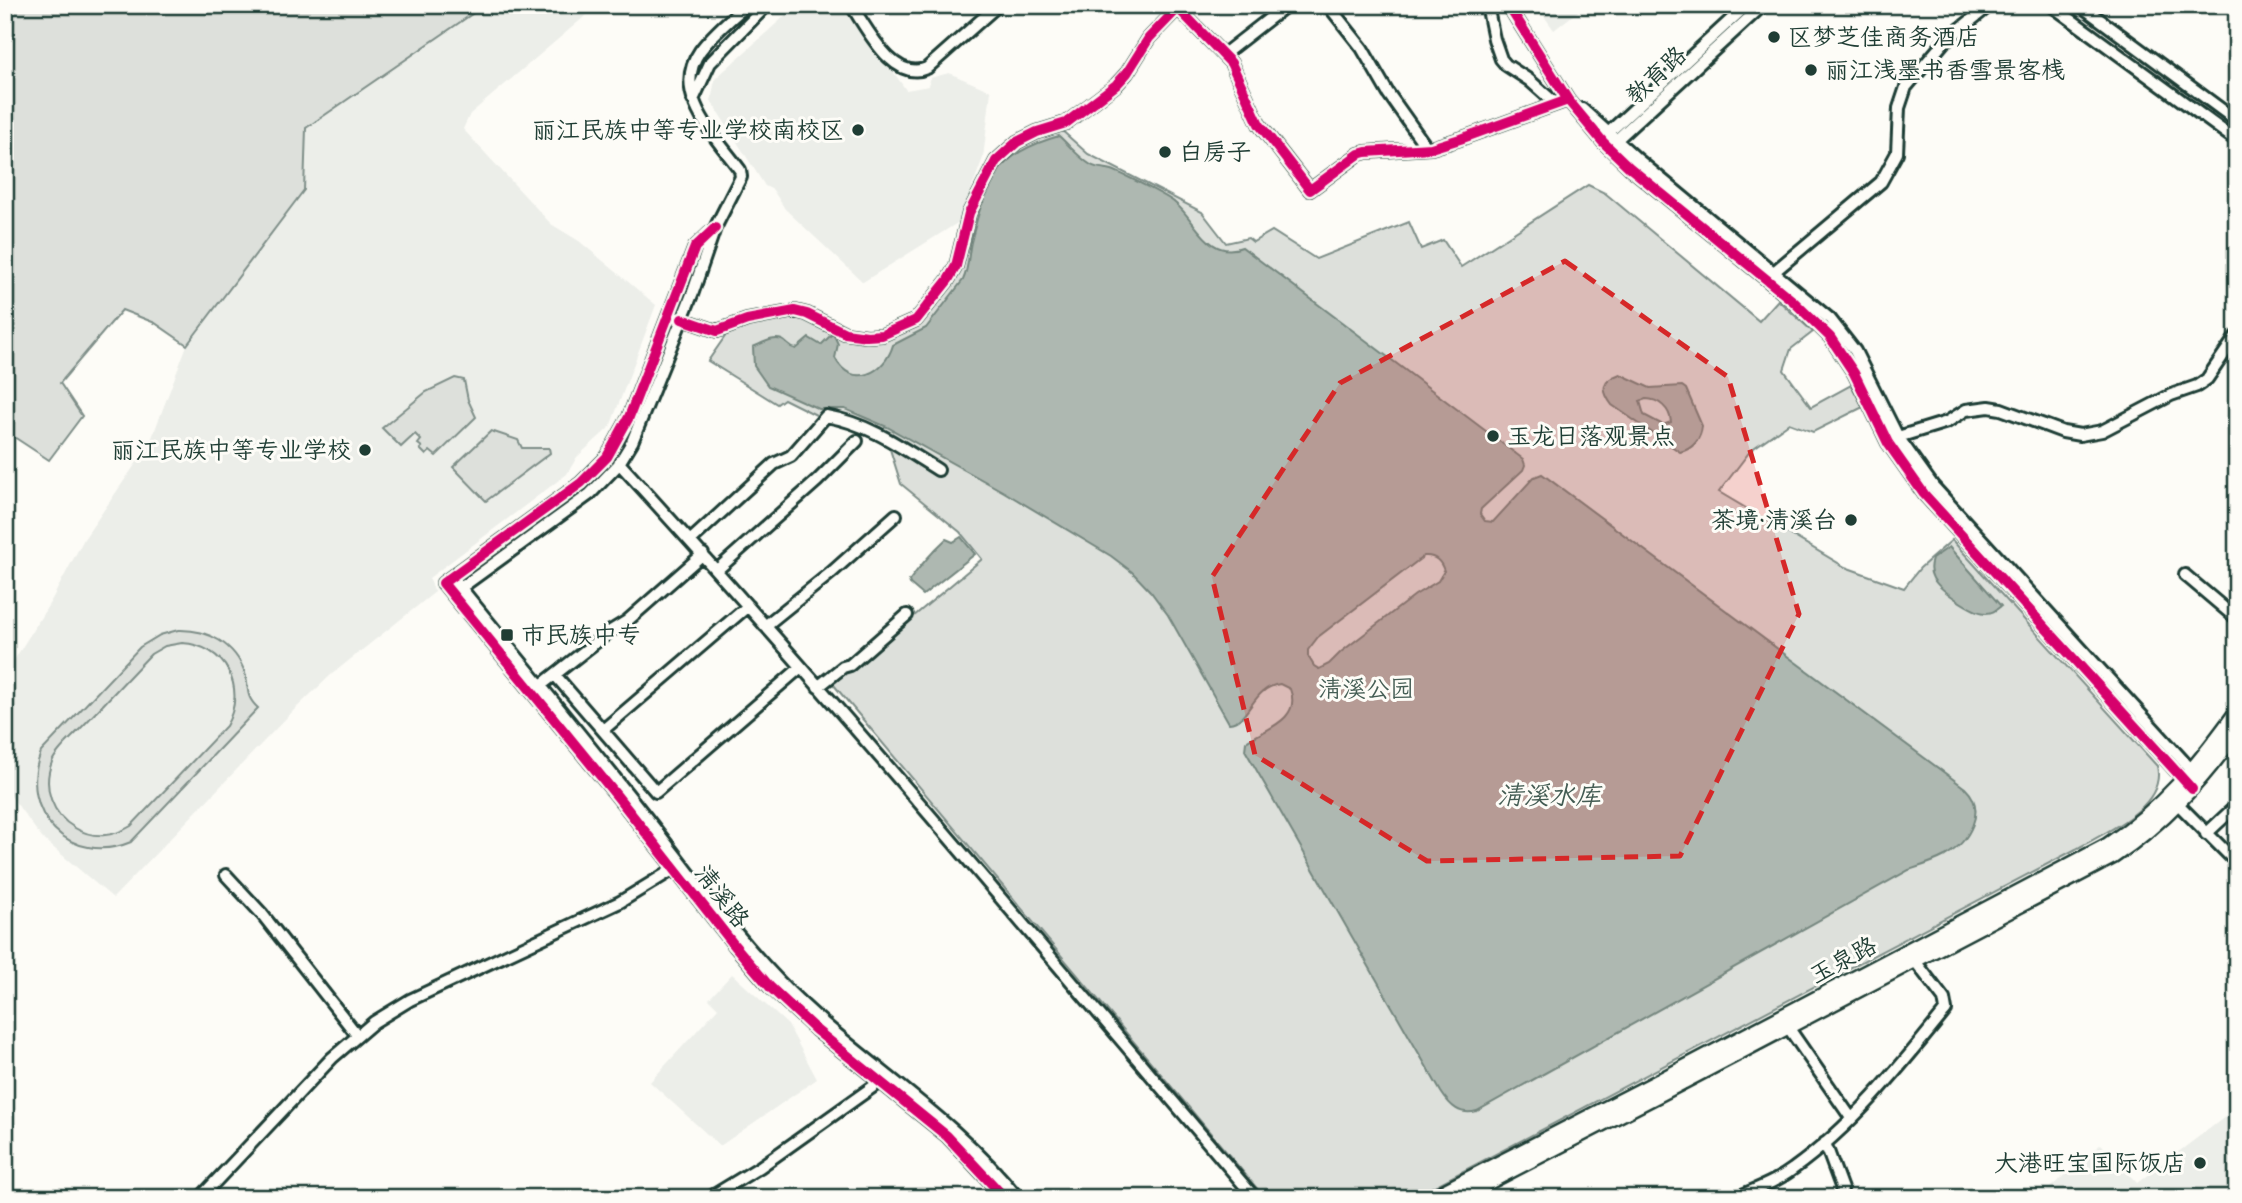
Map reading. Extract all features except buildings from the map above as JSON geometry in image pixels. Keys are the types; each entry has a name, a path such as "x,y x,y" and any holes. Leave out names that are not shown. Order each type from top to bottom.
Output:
{"main road":[{"name":"玉泉路","path":"1457,1198 2102,863 2151,829 2178,804 2237,712"},
{"name":"玉泉路","path":"1432,1198 2084,859 2144,820 2192,780 2237,731"}],"street":[{"path":"456,591 590,494 619,463 641,422 715,228 740,184 741,173 697,111 691,77 699,53 746,5"},
{"path":"693,100 710,63 767,5"},
{"path":"850,5 891,61 901,69 911,72 927,68 998,5"},
{"path":"1224,54 1287,5"},
{"path":"1328,5 1362,48 1388,93 1426,148"},
{"path":"1487,5 1501,59 1556,104"},
{"path":"1508,5 1568,100 1608,140 1821,327 1845,358 1888,443 1917,485 1975,552 2192,780"},
{"name":"教育路","path":"1608,140 1747,5"},
{"name":"教育路","path":"1608,140 1763,5"},
{"path":"1775,271 1881,182 1897,153 1898,115 1906,87 1939,47 1990,5"},
{"path":"2051,5 2237,141"},
{"path":"2080,5 2237,121"},
{"path":"682,319 717,331 747,320 795,311 845,333 867,337 882,335 911,323 920,317 952,274 959,258 973,204 991,168 1009,147 1037,132 1066,123 1116,85 1127,73 1149,38 1178,8 1224,54 1245,90 1259,124 1310,190 1366,152 1426,148 1460,139 1568,100"},
{"path":"1557,85 1608,140 1818,308 1847,340 1865,367 1898,437 1919,470 2192,780"},
{"name":"清溪路","path":"715,228 695,247 629,417 607,457 581,483 448,580 770,987 816,1030 947,1136 1005,1198"},
{"path":"1898,437 1947,422 1966,410 1989,407 2063,432 2080,435 2102,431 2207,379 2237,335"},
{"path":"690,541 774,464 791,456 826,416 865,426 938,470"},
{"path":"717,570 817,481 857,441"},
{"path":"619,463 801,667 1255,1198"},
{"path":"765,626 832,572 896,514"},
{"path":"540,686 627,621 703,554"},
{"path":"2185,575 2237,618"},
{"name":"清溪路","path":"456,591 540,686 742,940 778,980 815,1016 953,1129 1018,1198"},
{"path":"603,730 748,606"},
{"path":"818,687 843,667 850,665 906,615"},
{"path":"555,674 656,792 801,667"},
{"path":"2178,804 2237,863"},
{"path":"2206,834 2237,806"},
{"path":"200,1198 357,1035 411,1000 620,902 674,869"},
{"path":"226,875 262,914 357,1035"},
{"path":"1735,1198 1792,1170 1825,1143 1914,1049 1946,1010 1944,999 1915,961"},
{"path":"1788,1027 1851,1118"},
{"path":"709,1198 760,1167 881,1082"},
{"path":"1825,1143 1842,1189 1840,1198"}],"highlighted area":[{"path":"1565,261 1728,377 1799,614 1680,856 1427,861 1255,755 1212,577 1340,383"}],"shaded area":[{"name":"丽江民族中等专业学校","path":"485,5 597,6 470,114 463,129 551,224 579,241 656,305 610,427 577,457 567,474 429,578 435,592 332,674 294,710 113,898 42,838 5,788 5,670 13,662 51,601 84,539 150,443 187,345 304,190 306,128"},
{"name":"丽江民族中等专业学校南校区","path":"797,5 846,5 906,90 929,86 930,78 949,73 991,91 983,158 959,222 863,282 785,209 773,190 765,186 711,101 715,79"},
{"path":"1536,5 1586,5 1554,30"},
{"path":"732,974 788,1025 817,1079 720,1146 650,1082 718,1008 709,999"},
{"name":"大港旺宝国际饭店","path":"2237,1108 2237,1198 2038,1198 2101,1144 2137,1183"}],"green space":[{"path":"5,5 485,5 306,128 304,190 187,345 155,323 122,310 60,383 82,416 49,460 5,431"},
{"name":"清溪公园","path":"1059,128 1088,154 1202,212 1226,243 1248,238 1253,242 1272,231 1316,259 1409,222 1421,249 1443,240 1461,267 1588,185 1605,193 1759,321 1778,300 1813,332 1791,349 1784,370 1811,407 1851,385 1863,407 1813,432 1789,423 1751,450 1719,492 1845,567 1904,588 1920,568 1952,540 2157,766 2158,781 2152,794 2143,806 2117,827 1412,1198 1265,1198 833,684 982,559 960,532 901,484 888,443 870,432 818,416 784,399 777,404 708,361 726,335 757,322 796,316 883,340 916,325 925,318 952,281 967,242 977,204 999,165 1024,142"},
{"path":"455,378 464,380 468,400 476,417 436,456 430,451 426,455 420,449 422,447 418,444 421,440 415,434 401,447 382,428 426,392"},
{"path":"491,431 518,440 522,448 549,448 550,453 486,501 453,467"},
{"path":"189,630 219,640 235,654 245,673 249,695 258,708 131,842 109,848 88,847 70,841 54,829 43,814 36,795 36,774 41,752 140,647 160,635","holes":["182,643 210,651 221,660 233,684 232,712 226,726 131,826 110,834 96,835 75,828 60,816 51,800 49,771 57,753 151,654 165,646"]}],"water":[{"name":"清溪水库","path":"1059,136 1091,165 1117,172 1171,200 1211,243 1230,250 1242,247 1523,459 1523,470 1481,509 1480,514 1485,521 1493,522 1534,477 1542,474 1965,788 1975,806 1973,825 1968,834 1945,856 1909,870 1477,1111 1465,1112 1456,1109 1441,1092 1245,750 1246,742 1286,716 1291,709 1290,689 1280,684 1270,687 1242,717 1229,723 1168,615 1132,572 1111,556 887,427 845,409 819,409 768,386 754,366 753,347 763,342 778,339 796,349 809,338 821,345 833,333 838,344 835,358 842,368 859,375 876,370 889,355 893,345 926,328 963,280 976,221 989,187 1007,162 1037,143","holes":["1424,556 1437,559 1443,567 1444,571 1438,581 1415,595 1329,664 1319,669 1314,666 1308,656 1308,650 1318,637"]},
{"path":"1620,374 1650,388 1682,386 1686,389 1702,426 1696,443 1680,452 1612,405 1606,395 1605,386 1609,380","holes":["1651,399 1666,409 1671,422 1663,425 1644,415 1640,401"]},
{"path":"961,537 975,554 923,595 910,584 909,581 946,539 953,542"},
{"path":"1949,547 2001,606 1991,612 1980,612 1940,587 1931,574 1930,565 1932,559"}],"cycle path":[{"path":"1508,5 1568,100 1603,142 1629,167 1793,301 1830,337 1854,373 1888,443 1924,494 2192,789"},
{"path":"682,319 717,331 747,320 795,311 845,333 867,336 882,335 916,320 956,266 969,213 996,161 1017,142 1066,123 1116,85 1127,73 1149,38 1178,8 1231,63 1259,124 1310,190 1359,154 1431,148 1568,100"},
{"path":"715,228 695,247 629,417 607,457 581,483 443,583 770,987 816,1030 947,1136 1005,1198"}],"place":[{"name":"区梦芝佳商务酒店","path":"1774,37"},
{"name":"丽江浅墨书香雪景客栈","path":"1811,70"},
{"name":"丽江民族中等专业学校南校区","path":"858,130"},
{"name":"白房子","path":"1165,152"},
{"name":"玉龙日落观景点","path":"1493,436"},
{"name":"丽江民族中等专业学校","path":"365,450"},
{"name":"茶境·清溪台","path":"1851,520"},
{"name":"市民族中专","path":"507,635"},
{"name":"大港旺宝国际饭店","path":"2200,1163"}]}
